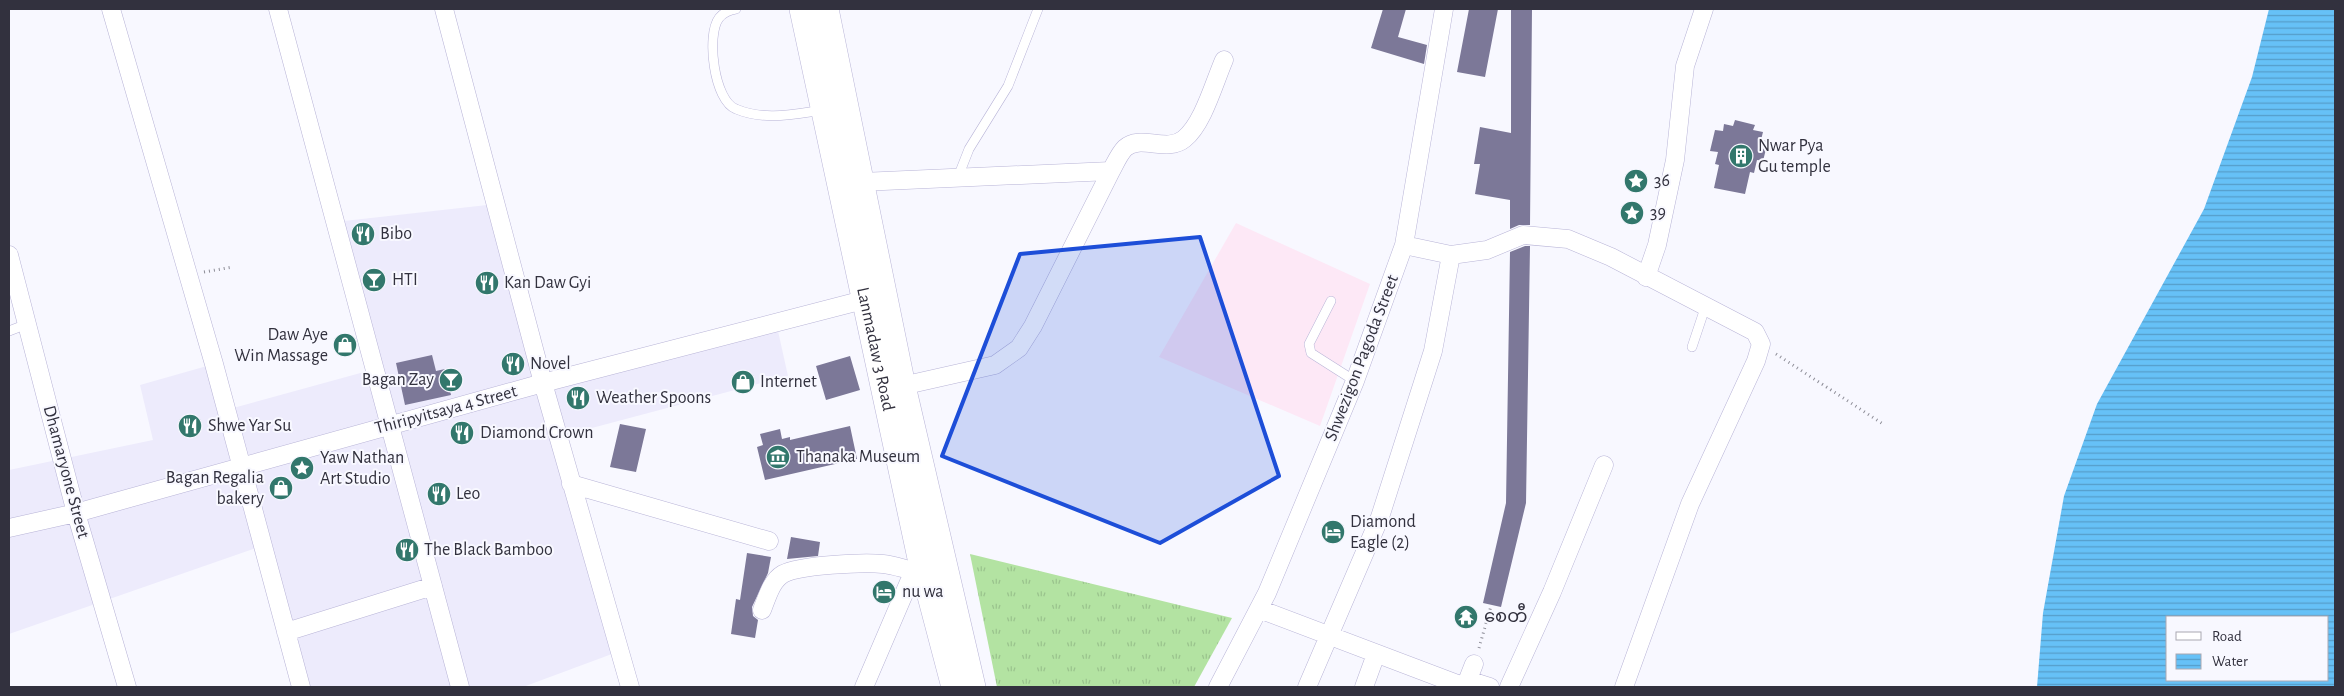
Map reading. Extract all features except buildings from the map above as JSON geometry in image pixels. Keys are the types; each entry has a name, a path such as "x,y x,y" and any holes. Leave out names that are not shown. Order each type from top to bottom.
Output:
{"main road":[{"name":"Lanmadaw 3 Road","path":"802,9 823,110 874,297 893,388 973,687"},
{"name":"Lanmadaw 3 Road","path":"826,9 861,182 874,297"},
{"name":"Lanmadaw 3 Road","path":"893,388 917,565 954,687"}],"street":[{"path":"112,9 188,275 301,687"},
{"path":"278,9 460,687"},
{"path":"444,9 543,383 630,687"},
{"name":"Shwezigon Pagoda Street","path":"1218,687 1259,610 1355,381 1404,245 1444,9"},
{"path":"1646,277 1657,245 1674,160 1685,66 1704,9"},
{"path":"893,388 995,366 1019,348 1034,326 1111,171 1125,148 1135,143 1166,145 1182,141 1191,133 1199,121 1224,60"},
{"path":"861,182 1111,171"},
{"path":"1404,245 1451,255 1487,250 1523,235 1568,239 1611,257 1705,308 1755,332 1760,344 1743,391 1690,504 1624,687"},
{"name":"Dhamaryone Street","path":"9,255 76,514 127,687"},
{"path":"1307,687 1380,517 1434,351 1451,255"},
{"name":"Thiripyitsaya 4 Street","path":"9,528 76,514 543,383 874,297"},
{"path":"1509,687 1552,592 1604,465"},
{"path":"571,484 769,541"},
{"path":"762,610 772,586 784,573 814,567 868,564 917,565 864,687"},
{"path":"286,632 433,586"},
{"path":"1259,610 1376,654 1468,679 1490,687"},
{"path":"1364,687 1376,654"}],"lane":[{"path":"736,9 726,11 718,19 711,41 717,77 726,100 734,109 771,117 823,110"},
{"path":"958,177 969,149 1008,86 1038,9"},
{"path":"1331,302 1309,344 1311,354 1355,381"},
{"path":"1692,347 1705,308"},
{"path":"9,331 27,324"}],"path":[{"path":"188,275 232,267"},
{"path":"1760,344 1883,424"},
{"path":"1468,679 1491,606"}],"highlighted area":[{"path":"1200,237 1279,476 1160,543 942,456 1020,254"}],"shaded area":[{"path":"496,204 543,383 776,322 788,376 558,437 620,651 523,687 301,687 262,546 9,634 9,470 153,440 140,385 214,364 226,410 375,369 335,222"},
{"path":"1236,223 1370,284 1320,426 1159,357"}],"green space":[{"path":"970,554 1232,618 1194,687 997,687"}],"water":[{"path":"2269,9 2335,9 2335,687 2037,687 2043,613 2064,496 2097,404 2204,209 2252,77"}],"place":[{"name":"Nwar Pya Gu temple","path":"1741,156"},
{"name":"36","path":"1636,181"},
{"name":"39","path":"1632,213"},
{"name":"Bibo","path":"363,234"},
{"name":"HTI","path":"374,280"},
{"name":"Kan Daw Gyi","path":"487,283"},
{"name":"Daw Aye Win Massage","path":"345,345"},
{"name":"Novel","path":"513,364"},
{"name":"Bagan Zay","path":"451,380"},
{"name":"Internet","path":"743,382"},
{"name":"Weather Spoons","path":"578,398"},
{"name":"Shwe Yar Su","path":"190,426"},
{"name":"Diamond Crown","path":"462,433"},
{"name":"Thanaka Museum","path":"778,457"},
{"name":"Yaw Nathan Art Studio","path":"302,468"},
{"name":"Bagan Regalia bakery","path":"281,488"},
{"name":"Leo","path":"439,494"},
{"name":"Diamond Eagle (2)","path":"1333,532"},
{"name":"The Black Bamboo","path":"407,550"},
{"name":"nu wa","path":"884,592"},
{"name":"စေတီ","path":"1466,617"}]}
